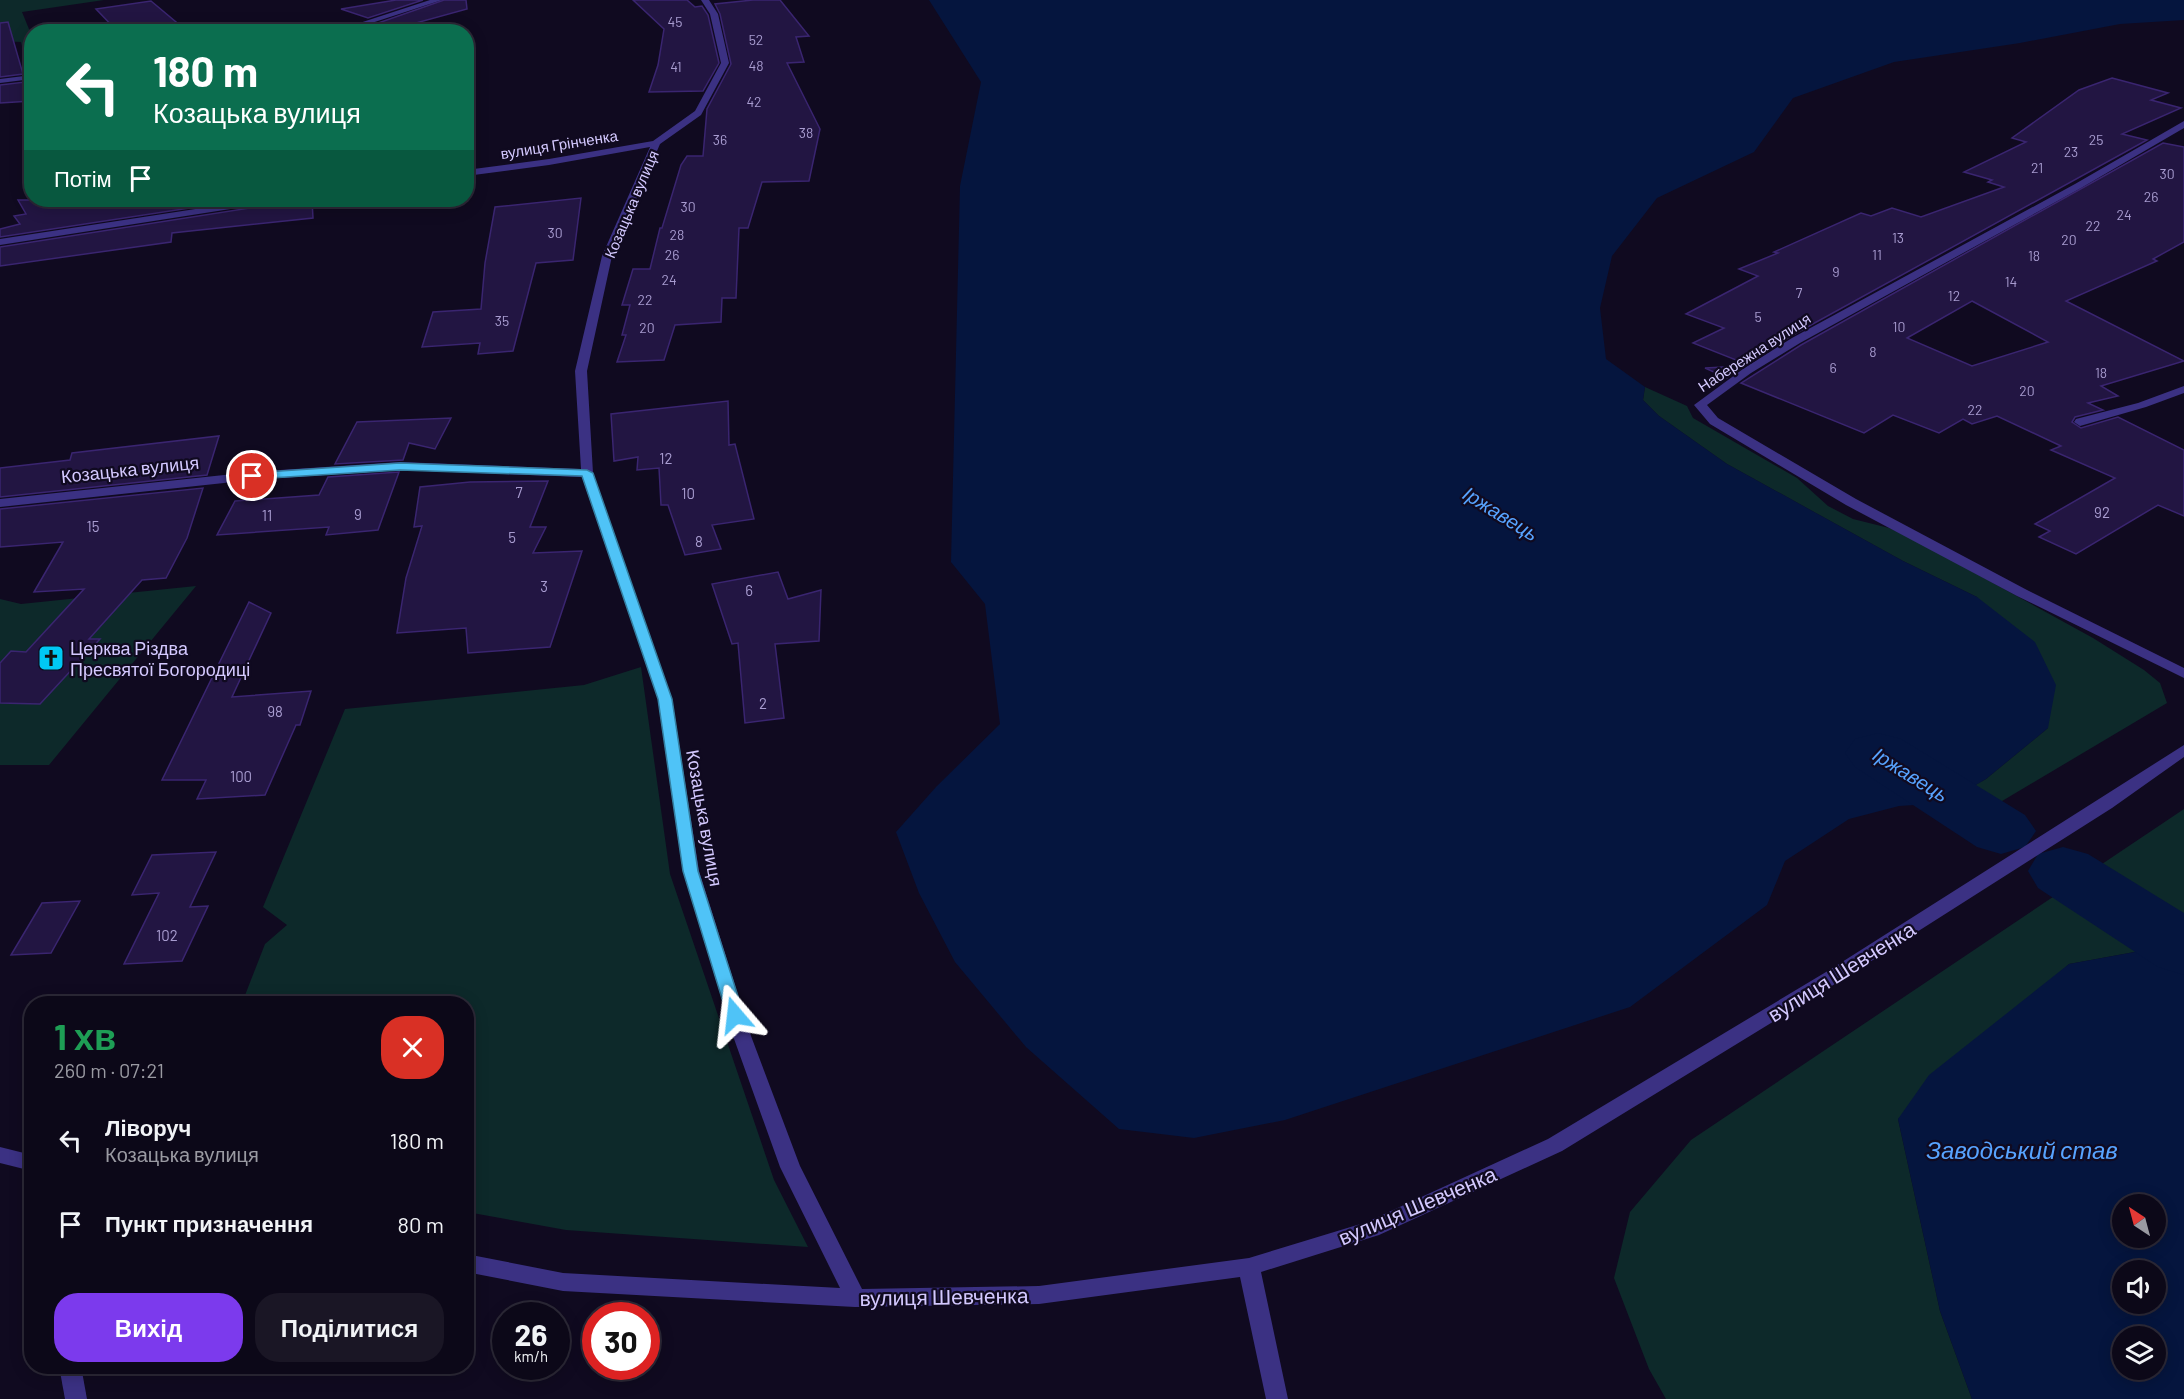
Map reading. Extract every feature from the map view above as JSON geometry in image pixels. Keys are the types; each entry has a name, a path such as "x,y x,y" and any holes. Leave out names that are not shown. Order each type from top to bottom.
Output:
{"street":[{"path":"361,24 438,0"},
{"name":"Козацька вулиця","path":"705,0 714,14 725,63 698,113 656,143 607,256 581,371 587,473 665,699 691,871 742,1036 790,1167 840,1263 855,1298"},
{"path":"0,81 24,78"},
{"name":"Набережна вулиця","path":"2184,124 2032,211 1827,323 1719,390 1700,405 1714,421 1851,502 2022,593 2184,674"},
{"name":"вулиця Грінченка","path":"474,172 549,162 656,143"},
{"path":"0,242 224,207"},
{"path":"2080,422 2142,405 2184,389"},
{"name":"Козацька вулиця","path":"0,503 252,476 400,466 587,473"},
{"name":"вулиця Шевченка","path":"474,1265 563,1282 855,1298 1039,1296 1249,1267 1372,1229 1555,1145 1847,968 2106,804 2184,750"},
{"path":"0,1155 24,1161"},
{"path":"1249,1267 1276,1399"},
{"path":"71,1374 76,1399"}],"green space":[{"path":"0,0 104,0 22,12 27,24 24,24 24,54 21,42 0,41"},
{"path":"1645,387 1687,406 1693,418 1797,478 1828,506 1853,519 1889,528 1920,543 2093,638 2144,670 2160,683 2167,703 1987,810 1972,805 1961,793 1986,779 2048,728 1977,597 1903,561 1727,464 1659,416 1643,400"},
{"path":"196,586 49,765 0,765 0,599 21,604"},
{"path":"641,667 670,874 774,1180 808,1247 566,1230 474,1213 474,996 245,996 265,944 287,925 263,907 345,709 584,685"},
{"path":"2184,809 2184,943 2069,964 1898,1119 1940,1311 1972,1399 1666,1399 1649,1369 1614,1278 1630,1212 1691,1140"}],"water":[{"path":"929,0 2184,0 2184,20 2120,24 2020,43 1894,62 1793,98 1754,152 1657,198 1612,256 1600,308 1606,359 1645,387 1643,400 1659,416 1727,464 1903,561 1977,597 2035,642 2056,685 2048,728 1986,779 1945,803 1899,806 1849,819 1785,861 1767,905 1630,1007 1285,1120 1194,1138 1119,1129 1026,1047 955,962 919,893 896,832 936,787 1000,724 985,604 951,562 960,186 981,82"},
{"name":"Заводський став","path":"2184,943 2184,1399 1972,1399 1940,1311 1898,1119 1929,1075 2069,964"}],"building":[{"path":"396,0 423,0 368,18 341,9"},
{"path":"444,0 466,0 467,9 413,24 381,22"},
{"path":"633,0 687,0 695,7 702,6 708,15 719,63 703,91 649,92 658,65 664,29"},
{"path":"780,0 809,36 796,37 804,62 787,63 820,129 809,181 762,182 748,228 739,228 736,298 722,298 721,322 675,325 664,360 617,362 626,335 622,335 630,305 622,305 633,269 650,269 660,228 662,228 681,165 687,156 703,156 707,109 731,64 720,14 715,4"},
{"path":"151,1 178,24 110,24 96,9"},
{"path":"8,22 23,74 0,77 0,23"},
{"path":"2112,78 2168,93 2151,100 2181,108 2122,134 2147,140 1791,336 1746,364 1693,343 1724,328 1686,314 1758,276 1739,269 1861,213 1871,216 1892,208 1921,217 2004,187 1988,182 1992,180 1964,172 2026,142 2012,138 2079,90"},
{"path":"24,82 24,101 0,103 0,85"},
{"path":"2163,143 2184,147 2184,242 2153,259 2157,261 2066,301 2184,361 2101,386 2118,396 2088,403 2103,410 2075,417 2072,422 2081,428 2118,417 2184,450 2184,516 2158,505 2076,554 2039,537 2050,531 2035,524 2115,478 2051,450 2061,446 1997,416 1972,424 1963,419 1939,433 1893,415 1864,433 1741,383 1801,345","holes":["1972,301 2048,342 1972,366 1907,338"]},
{"path":"581,198 573,260 536,263 513,351 478,354 480,343 422,347 433,312 481,309 485,263 495,207"},
{"path":"18,200 24,200 24,207 196,207 0,237 0,229 20,224 14,216 26,214"},
{"path":"256,207 312,207 313,218 172,233 171,242 0,266 0,247"},
{"path":"1744,366 1727,378 1705,368"},
{"path":"728,401 729,445 735,444 754,519 712,525 721,549 685,555 668,505 661,505 659,468 637,470 638,457 614,461 611,414"},
{"path":"451,418 435,449 409,443 403,460 335,464 357,422"},
{"path":"219,436 207,475 0,497 0,468 70,460 72,453"},
{"path":"399,472 378,530 326,535 329,527 217,535 235,501 319,495 328,477"},
{"path":"548,481 530,527 546,527 533,553 582,551 550,647 468,653 466,628 397,633 406,578 422,526 414,527 420,487 470,482"},
{"path":"203,488 187,538 166,578 142,580 89,639 100,639 40,704 0,703 0,663 11,651 26,652 84,589 34,592 63,542 0,547 0,509"},
{"path":"778,572 788,599 821,590 819,641 775,644 784,718 745,723 738,643 732,644 712,584"},
{"path":"249,602 271,613 232,697 311,691 300,725 296,725 265,795 197,799 206,780 162,780"},
{"path":"216,852 190,907 208,906 182,961 124,964 159,893 132,895 152,855"},
{"path":"80,901 51,953 11,955 42,903"}],"waterway":[{"name":"Іржавець","path":"1878,753 2001,831"},
{"name":"Іржавець","path":"2063,871 2184,948"}],"place":[{"name":"Церква Різдва Пресвятої Богородиці","path":"51,658"}],"route":[{"path":"252,476 400,466 587,473 665,699 691,871 735,1015"}]}
